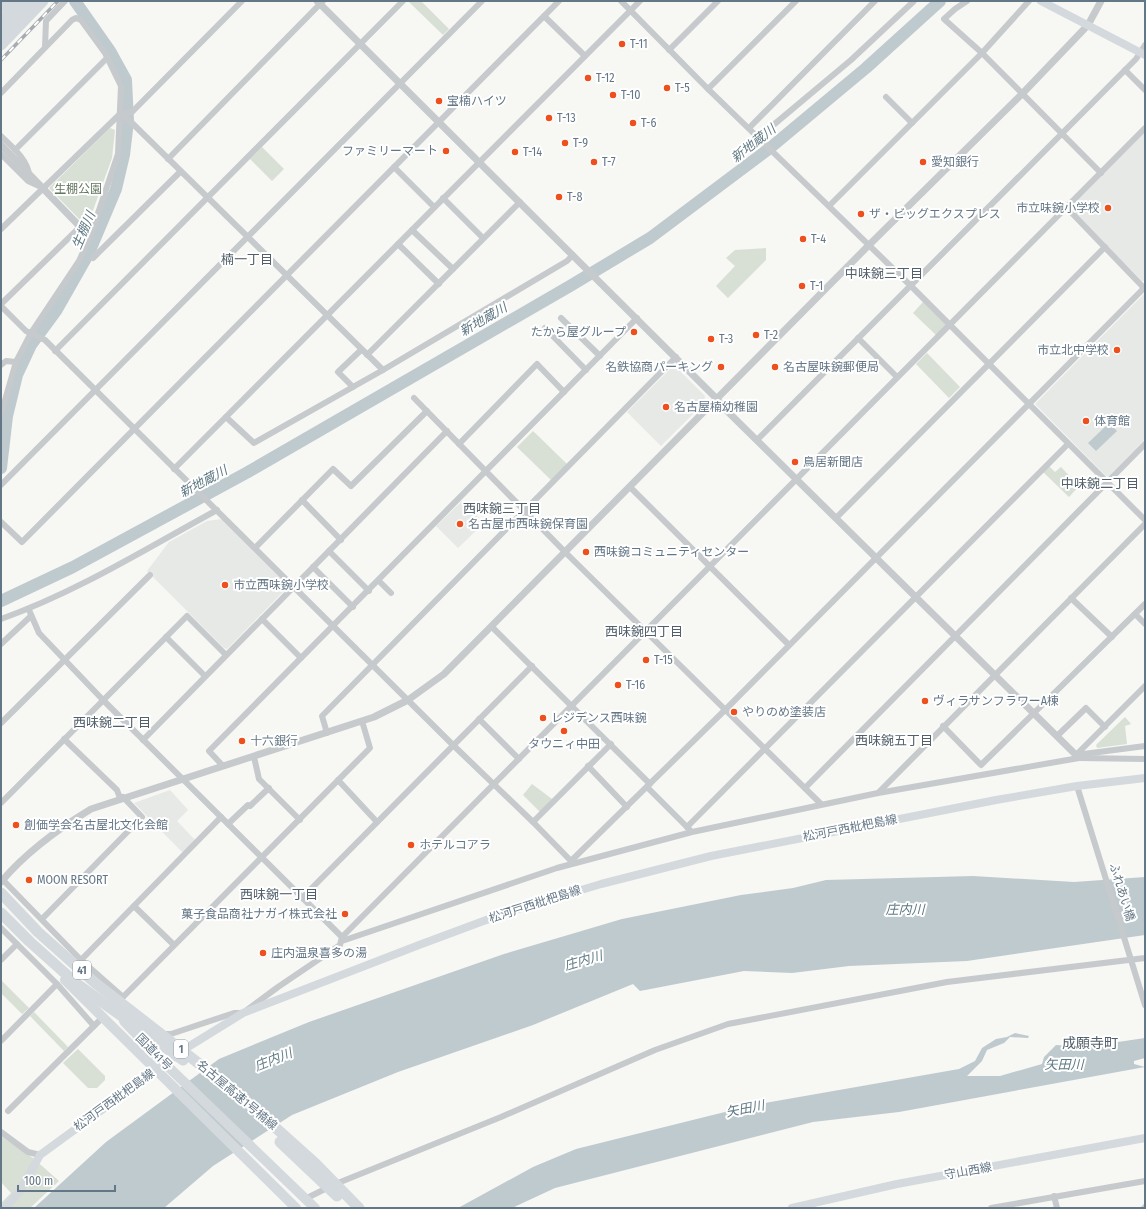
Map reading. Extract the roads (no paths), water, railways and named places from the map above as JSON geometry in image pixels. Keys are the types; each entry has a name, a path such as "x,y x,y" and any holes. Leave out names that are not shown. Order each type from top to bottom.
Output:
{"highway":[{"path":"1,7 7,1"},
{"path":"1,11 11,1"},
{"path":"1,22 21,1"},
{"path":"1,33 31,1"},
{"path":"1,40 39,1"},
{"path":"1,45 43,1"},
{"name":"国道41号","path":"2,883 75,962 134,1033 308,1201"},
{"name":"名古屋高速1号楠線","path":"1,893 38,932 94,982 244,1099 315,1163 359,1208"},
{"path":"1,902 81,980 106,1001 115,1012"},
{"name":"名古屋高速1号楠線","path":"1,913 59,969 233,1099 349,1208"},
{"name":"国道41号","path":"1,919 160,1073 293,1207"}],"main road":[{"path":"1041,1 1143,54"},
{"name":"松河戸西枇杷島線","path":"5,1208 20,1191 40,1155 160,1073 165,1063 243,1013 505,913 601,884 703,858 769,844 1077,786 1145,778"},
{"name":"守山西線","path":"792,1208 897,1184 1145,1138"}],"street":[{"path":"45,47 46,21 65,1"},
{"path":"1,229 41,188 122,115 132,112 242,1"},
{"path":"55,351 403,1"},
{"path":"2,485 482,1"},
{"path":"1,522 22,542 559,1"},
{"path":"621,1 708,89 950,324 1145,520"},
{"path":"174,469 640,1"},
{"path":"669,50 718,1"},
{"path":"708,89 796,1"},
{"path":"749,128 875,1"},
{"path":"759,137 851,60 914,1"},
{"path":"967,1 944,19 982,53 1101,173"},
{"path":"829,206 982,53 1028,1"},
{"path":"123,997 81,960 42,919 2,883 29,853 66,824 91,809 182,778 254,757 381,714 408,700 444,674 871,248 1022,94 1088,25 1101,1"},
{"path":"168,159 320,2 438,122 481,162 580,263 718,399 723,407 1078,757 1145,759"},
{"path":"544,16 585,56"},
{"path":"1,93 45,47 72,20 76,18 81,20 105,53 106,59 121,86 122,115 118,154 90,237 79,261 16,362 1,414"},
{"path":"757,440 1125,70 1143,54 1145,45"},
{"path":"15,150 106,59"},
{"path":"1125,70 1145,90"},
{"path":"1,85 11,82"},
{"path":"886,97 912,123"},
{"path":"122,115 131,122 180,172 383,370"},
{"path":"362,721 370,748 116,1004 153,1038 165,1033 171,1034 234,1013 243,1013 278,986 340,945 342,939 494,784 1145,128"},
{"path":"1,136 15,150 28,168 29,175"},
{"path":"1,145 90,237"},
{"path":"3,159 28,181 41,188"},
{"path":"394,167 434,207"},
{"path":"93,258 180,172"},
{"path":"443,198 483,238"},
{"path":"367,355 520,202"},
{"path":"572,862 1145,288 1067,208"},
{"path":"80,227 1,305 26,331 42,338 572,862"},
{"path":"412,230 453,269"},
{"path":"398,244 438,284"},
{"path":"836,518 1105,247"},
{"path":"226,417 254,443 383,370 567,261 573,255"},
{"path":"561,318 600,356"},
{"path":"223,766 209,751 637,318"},
{"path":"545,328 586,370"},
{"path":"858,338 897,377"},
{"path":"353,387 338,372 361,350"},
{"path":"327,733 322,716 676,357"},
{"path":"1,365 6,361 16,362"},
{"path":"459,444 537,364 564,392"},
{"path":"414,398 645,632 726,709 821,804"},
{"path":"255,548 333,469 351,486 427,411"},
{"path":"143,740 447,431"},
{"path":"687,827 1068,444"},
{"path":"805,788 1145,444"},
{"path":"630,487 789,645"},
{"path":"302,500 341,540"},
{"path":"1,619 30,613 217,510"},
{"path":"878,793 1145,524"},
{"path":"329,551 368,591"},
{"path":"313,567 353,607"},
{"path":"1,723 150,575"},
{"path":"378,580 391,593"},
{"path":"1071,598 1112,637"},
{"path":"943,726 981,765 1145,604"},
{"path":"1,644 30,613"},
{"path":"30,613 39,633 103,700 342,939"},
{"path":"1135,614 1145,624"},
{"path":"1,803 187,616 226,655"},
{"path":"262,619 301,658"},
{"path":"492,627 611,744 692,832"},
{"path":"166,637 205,676"},
{"path":"302,898 532,666"},
{"path":"1078,757 1145,686"},
{"path":"1057,736 1086,708 1105,727"},
{"path":"479,719 519,759"},
{"path":"42,919 142,818 122,798 117,790 64,739"},
{"path":"533,822 611,744"},
{"path":"342,939 572,862 692,832 878,793 1145,746"},
{"path":"254,757 259,779 300,820"},
{"path":"588,766 627,807"},
{"path":"338,780 377,822"},
{"name":"ふれあい橋","path":"1077,786 1145,1005"},
{"path":"228,824 269,788"},
{"path":"81,960 221,817"},
{"path":"134,906 174,945"},
{"path":"1,928 96,1024 8,1111"},
{"path":"1,960 17,944"},
{"path":"308,1201 333,1185 501,1117 656,1050 728,1024 947,982 1100,964 1130,956 1145,958"},
{"path":"1,1041 57,984"},
{"path":"1,1132 28,1152 40,1155"},
{"path":"991,1208 1145,1181"},
{"path":"1054,1196 1057,1208"}],"water":[{"path":"1109,423 1117,431 1096,451 1088,443"},
{"name":"庄内川","path":"973,876 1074,882 1145,877 1145,935 967,961 849,966 792,973 744,971 640,991 633,984 533,1025 398,1072 292,1115 213,1166 164,1208 34,1208 106,1142 219,1059 309,1022 504,954 622,919 741,895 793,888 826,880"},
{"name":"矢田川","path":"1015,1033 1029,1036 1028,1038 1010,1037 1004,1043 987,1050 982,1061 967,1076 1000,1076 1042,1064 1044,1057 1056,1045 1084,1047 1145,1038 1145,1058 1134,1061 1134,1064 1145,1067 899,1112 813,1122 555,1188 512,1208 458,1208 533,1167 576,1149 753,1105 959,1069 975,1061 982,1048 996,1039 1007,1037"}],"waterway":[{"name":"生棚川","path":"1,468 7,416 17,375 31,345 56,311 89,253 116,189 124,155 128,121 126,80 110,51 75,1"},
{"name":"新地蔵川","path":"1,601 73,567 248,472 570,286 650,238 770,148 866,68 940,1"}],"railway":[{"path":"1,60 58,1"}],"place":[{"name":"T-11","path":"622,44"},
{"name":"T-12","path":"588,78"},
{"name":"T-5","path":"667,88"},
{"name":"T-10","path":"613,95"},
{"name":"宝楠ハイツ","path":"439,101"},
{"name":"T-13","path":"549,118"},
{"name":"T-6","path":"633,123"},
{"name":"T-9","path":"565,143"},
{"name":"ファミリーマート","path":"446,151"},
{"name":"T-14","path":"515,152"},
{"name":"T-7","path":"594,162"},
{"name":"愛知銀行","path":"923,162"},
{"name":"T-8","path":"559,197"},
{"name":"市立味鋺小学校","path":"1108,208"},
{"name":"ザ・ビッグエクスプレス","path":"861,214"},
{"name":"T-4","path":"803,239"},
{"name":"T-1","path":"802,286"},
{"name":"たから屋グループ","path":"634,332"},
{"name":"T-2","path":"756,335"},
{"name":"T-3","path":"711,339"},
{"name":"市立北中学校","path":"1117,350"},
{"name":"名鉄協商パーキング","path":"721,367"},
{"name":"名古屋味鋺郵便局","path":"775,367"},
{"name":"名古屋楠幼稚園","path":"666,407"},
{"name":"体育館","path":"1086,421"},
{"name":"鳥居新聞店","path":"795,462"},
{"name":"名古屋市西味鋺保育園","path":"460,524"},
{"name":"西味鋺コミュニティセンター","path":"586,552"},
{"name":"市立西味鋺小学校","path":"225,585"},
{"name":"T-15","path":"646,660"},
{"name":"T-16","path":"618,685"},
{"name":"ヴィラサンフラワーA棟","path":"925,701"},
{"name":"やりのめ塗装店","path":"734,712"},
{"name":"レジデンス西味鋺","path":"543,718"},
{"name":"タウニィ中田","path":"564,731"},
{"name":"十六銀行","path":"242,741"},
{"name":"創価学会名古屋北文化会館","path":"16,825"},
{"name":"ホテルコアラ","path":"411,845"},
{"name":"MOON RESORT","path":"29,880"},
{"name":"菓子食品商社ナガイ株式会社","path":"345,914"},
{"name":"庄内温泉喜多の湯","path":"263,953"}],"district":[{"name":"楠一丁目","path":"247,259"},
{"name":"中味鋺三丁目","path":"884,273"},
{"name":"中味鋺二丁目","path":"1100,483"},
{"name":"西味鋺三丁目","path":"502,508"},
{"name":"西味鋺四丁目","path":"644,631"},
{"name":"西味鋺二丁目","path":"112,722"},
{"name":"西味鋺五丁目","path":"894,740"},
{"name":"西味鋺一丁目","path":"279,894"},
{"name":"成願寺町","path":"1090,1043"}],"park label":[{"name":"生棚公園","path":"78,189"}]}
